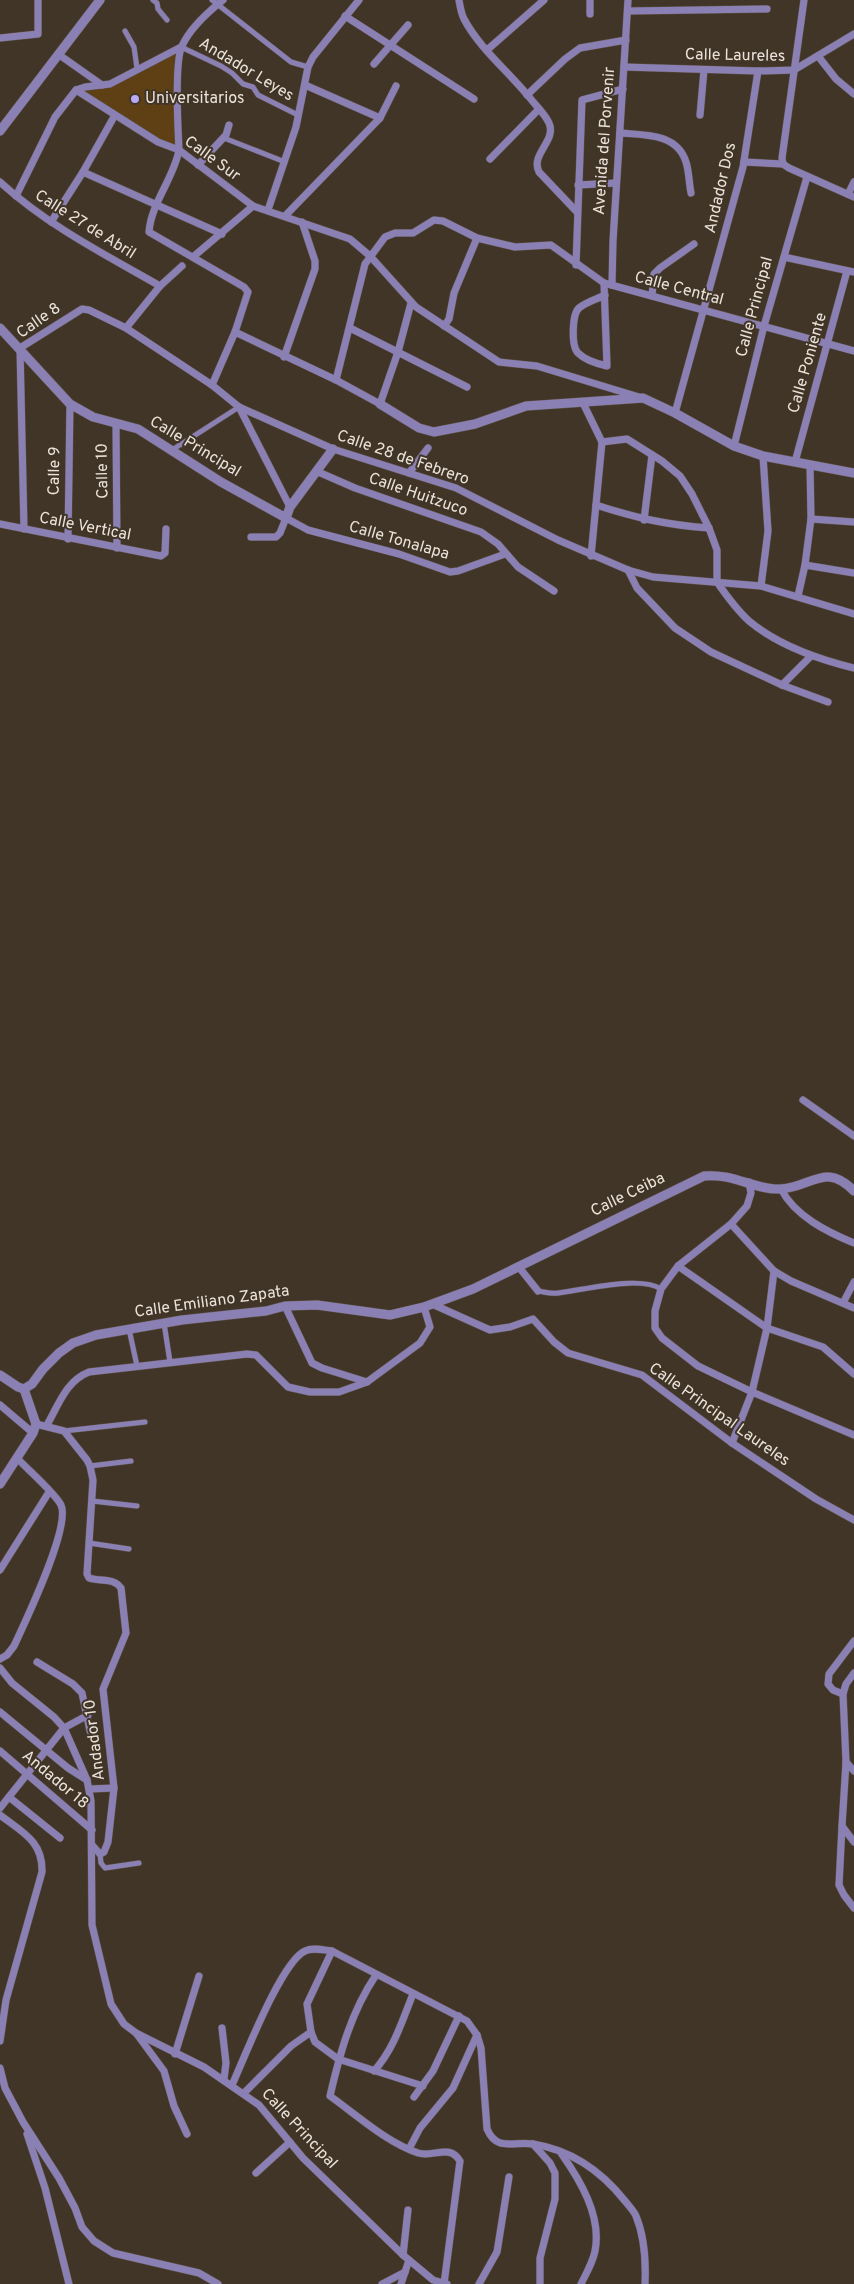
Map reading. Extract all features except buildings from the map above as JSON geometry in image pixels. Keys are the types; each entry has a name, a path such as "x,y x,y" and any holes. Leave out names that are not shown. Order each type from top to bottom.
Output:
{"street":[{"path":"0,38 38,34 38,0"},
{"path":"0,129 100,0"},
{"path":"153,0 157,3 158,9 167,20"},
{"path":"212,385 235,332 248,292 244,287 149,232 157,206 173,171 179,150 178,61 181,47 190,32 214,3 223,0"},
{"path":"268,210 298,115 308,67 313,57 359,0"},
{"path":"459,0 463,18 487,50 527,94 549,123 550,136 536,161 536,166 539,172 578,212"},
{"path":"487,50 544,0"},
{"path":"590,0 590,14"},
{"name":"Avenida del Porvenir","path":"605,295 580,307 576,311 574,317 574,347 583,357 607,366 605,295 608,284 620,133 628,0"},
{"path":"794,70 804,0"},
{"path":"214,3 290,62 308,67"},
{"path":"628,11 766,9"},
{"path":"345,16 474,99"},
{"path":"374,64 408,25"},
{"path":"125,31 134,48 137,68"},
{"path":"794,70 854,34"},
{"path":"527,94 565,59 580,48 626,40"},
{"path":"16,196 55,117 76,90 110,84 137,68 181,47"},
{"name":"Andador Leyes","path":"181,47 232,72 243,84 252,88 258,95 298,115"},
{"path":"58,54 102,85"},
{"path":"818,56 836,79 854,94"},
{"name":"Calle Laureles","path":"624,67 758,71 794,70 782,158 783,164"},
{"path":"700,115 704,70"},
{"name":"Andador Dos","path":"675,413 744,162 758,71"},
{"path":"305,84 380,118"},
{"path":"285,216 380,118 396,86"},
{"path":"576,265 582,100 622,88"},
{"name":"Calle Sur","path":"76,90 158,142 179,150 253,206"},
{"path":"490,159 539,109"},
{"path":"51,222 116,115"},
{"path":"198,165 224,138 229,125"},
{"path":"620,133 652,135 670,141 679,149 686,161 691,192"},
{"path":"224,138 284,162"},
{"path":"744,162 783,164 807,177 851,196 854,182"},
{"path":"83,172 222,234"},
{"name":"Calle Principal","path":"734,446 764,326 807,177"},
{"name":"Calle 27 de Abril","path":"0,182 51,222 160,286"},
{"path":"578,185 616,183"},
{"path":"192,257 222,234 253,206 268,210 350,239 370,256 411,303 499,362 537,366 643,398 675,413 734,446 763,456 854,473"},
{"name":"Calle Central","path":"370,256 385,237 395,233 413,234 434,220 443,221 477,238 515,247 550,245 576,265 608,284 854,351"},
{"path":"284,357 315,269 315,261 302,222"},
{"path":"444,326 449,319 454,293 477,238"},
{"path":"652,296 654,274 694,244"},
{"path":"336,380 365,264 370,256"},
{"path":"784,257 851,272"},
{"path":"126,328 160,286 182,266"},
{"name":"Calle Poniente","path":"795,462 828,344 851,272"},
{"path":"380,404 398,352 411,303"},
{"name":"Calle 8","path":"24,529 20,348 82,309 89,310 126,328"},
{"name":"Calle Principal","path":"0,328 70,404 93,417 138,429 221,482 286,518"},
{"name":"Calle 28 de Febrero","path":"126,328 212,385 239,407 333,448 456,488 592,556 653,578 761,586 854,614"},
{"path":"350,328 468,387"},
{"path":"235,332 284,357 336,380 380,404 418,428 434,432 475,424 526,406 643,398"},
{"path":"583,403 602,442 592,556"},
{"name":"Calle 9","path":"68,539 70,404"},
{"path":"172,450 239,407 290,507"},
{"name":"Calle 10","path":"116,424 118,548"},
{"path":"602,442 627,439 680,476 692,494 709,528 716,550 716,582 747,620 760,630 812,656 854,668"},
{"path":"252,537 276,537 280,533 290,507 333,448"},
{"path":"409,473 428,448"},
{"path":"644,520 652,455"},
{"path":"761,586 768,531 763,456"},
{"path":"798,596 805,565 811,519 810,465"},
{"name":"Calle Huitzuco","path":"316,471 407,507 481,532 498,544 518,567 554,591"},
{"path":"596,505 644,520 671,526 709,528"},
{"name":"Calle Tonalapa","path":"286,518 308,530 399,554 450,572 458,571 505,554"},
{"path":"811,519 854,522"},
{"name":"Calle Vertical","path":"0,524 68,539 164,555 166,529"},
{"path":"805,565 854,574"},
{"path":"628,570 637,588 675,628 711,652 782,685 828,702"},
{"path":"782,685 812,656"},
{"path":"803,1100 854,1136"},
{"name":"Calle Ceiba","path":"428,1305 473,1289 704,1176 718,1175 781,1189 822,1176 833,1176 853,1188"},
{"path":"749,1182 751,1193 747,1206 731,1224 678,1266 661,1289 655,1311 655,1328 662,1338 698,1366 752,1392 854,1435"},
{"path":"781,1189 790,1202 820,1226 854,1243"},
{"path":"731,1224 774,1271 791,1281 854,1308"},
{"path":"518,1266 538,1291 555,1293 615,1284 654,1285 661,1289"},
{"path":"678,1266 767,1328 823,1347 854,1374"},
{"path":"732,1443 752,1392 767,1328 774,1271"},
{"path":"843,1303 854,1282"},
{"name":"Calle Emiliano Zapata","path":"24,1389 32,1384 51,1361 73,1343 96,1335 164,1323 266,1311 285,1306 317,1305 390,1315 428,1305"},
{"path":"47,1425 70,1384 78,1376 89,1372 170,1362 246,1354 256,1355 288,1387 310,1392 338,1392 368,1382 420,1343 427,1336 430,1327 428,1305"},
{"name":"Calle Principal Laureles","path":"428,1305 490,1330 510,1327 533,1319 554,1342 568,1353 642,1375 732,1443 816,1500 854,1520"},
{"path":"285,1306 312,1363 322,1368 368,1382"},
{"path":"164,1323 170,1362"},
{"path":"129,1329 137,1366"},
{"path":"0,1374 24,1389 36,1424 33,1433 0,1484"},
{"path":"0,1405 33,1433"},
{"path":"36,1424 47,1425 64,1431 146,1422"},
{"path":"64,1431 90,1466 93,1480 90,1543 129,1549"},
{"path":"0,1659 7,1655 14,1646 46,1574 57,1541 62,1509 60,1504 16,1458"},
{"path":"90,1466 131,1461"},
{"path":"0,1570 49,1492"},
{"path":"92,1501 137,1506"},
{"name":"Andador 10","path":"90,1543 87,1574 89,1578 117,1582 121,1588 126,1633 103,1689 114,1788 108,1842 104,1852 100,1854"},
{"path":"843,1694 833,1690 828,1684 829,1674 854,1641"},
{"path":"37,1662 78,1688 82,1693 90,1731"},
{"path":"0,1668 12,1684 54,1716 64,1728"},
{"path":"854,1673 846,1684 843,1694 846,1762 839,1885 854,1908"},
{"path":"0,1712 46,1750 87,1780"},
{"path":"0,1808 64,1728 88,1715"},
{"name":"Calle Principal","path":"64,1728 90,1789 92,1925 111,2004 124,2024 136,2033 224,2079 259,2105 303,2158 406,2257 433,2280 445,2284"},
{"name":"Andador 18","path":"0,1751 92,1830"},
{"path":"846,1762 854,1771"},
{"path":"90,1789 114,1788"},
{"path":"8,1797 60,1838"},
{"path":"0,1816 30,1838 40,1850 42,1872 6,2000 0,2041"},
{"path":"842,1826 854,1842"},
{"path":"92,1844 100,1854 100,1863 105,1868 139,1863"},
{"path":"232,2085 279,1982 304,1951 312,1949 332,1951 467,2021 477,2035 481,2048 487,2129 491,2139 503,2144 533,2144 559,2151 590,2166 610,2182 636,2215 645,2252 645,2284"},
{"path":"332,1951 307,2004 311,2032 320,2048 338,2059 423,2086"},
{"path":"376,1974 356,2008 338,2059 330,2096 386,2136 409,2149 421,2154 448,2151 457,2156 460,2162 445,2284"},
{"path":"175,2054 199,1976"},
{"path":"374,2071 384,2060 413,1994"},
{"path":"414,2098 433,2071 459,2016"},
{"path":"222,2028 226,2063 224,2079"},
{"path":"244,2094 291,2046 311,2032"},
{"path":"136,2033 164,2071 174,2106 187,2134"},
{"path":"409,2149 420,2128 453,2088 477,2035"},
{"path":"0,2068 6,2088 23,2122 59,2178 75,2208 82,2227 94,2242 113,2253 200,2273 218,2284"},
{"path":"23,2122 45,2188 69,2284"},
{"path":"256,2173 290,2142"},
{"path":"533,2144 550,2163 555,2173 555,2199 540,2258 540,2284"},
{"path":"559,2151 576,2175 588,2198 595,2229 595,2252 581,2284"},
{"path":"478,2284 497,2252 509,2177"},
{"path":"401,2284 405,2272 408,2210"},
{"path":"382,2284 405,2272"}],"shaded area":[{"name":"Universitarios","path":"177,52 174,63 177,146 157,138 81,91 106,88"}],"place":[{"name":"Universitarios","path":"135,99"}]}
